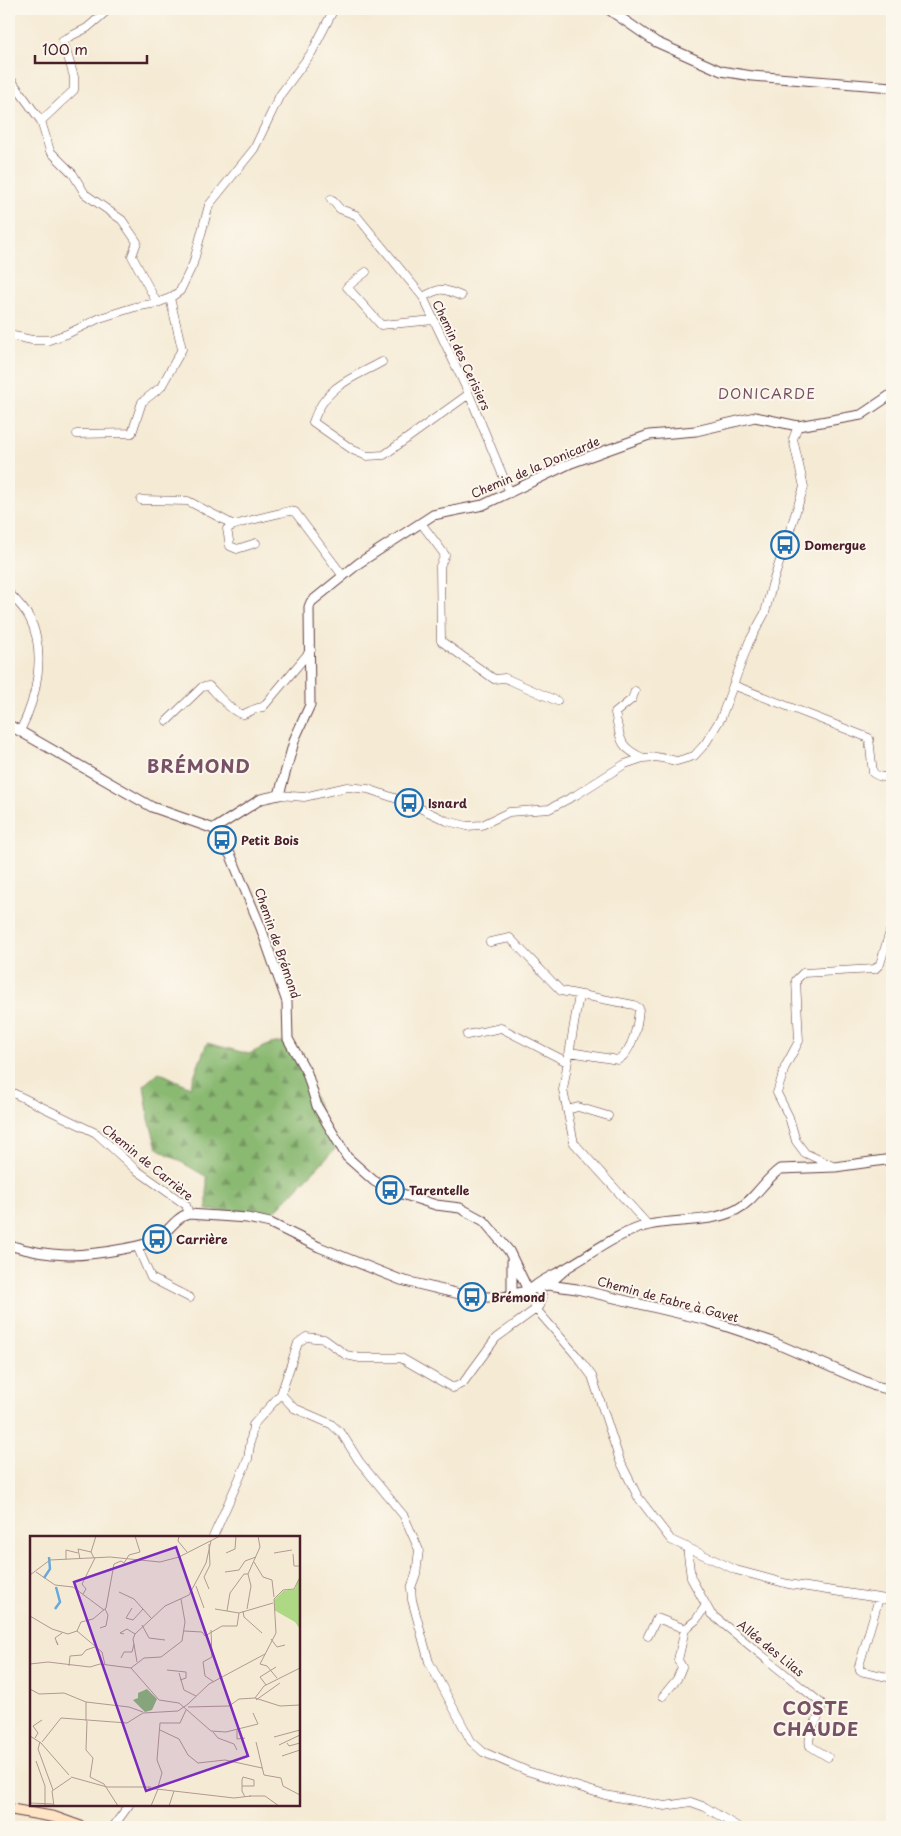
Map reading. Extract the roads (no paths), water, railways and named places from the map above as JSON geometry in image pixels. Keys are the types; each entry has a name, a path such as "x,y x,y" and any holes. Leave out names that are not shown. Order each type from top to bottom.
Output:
{"main road":[{"path":"9,1809 54,1818 82,1827"},
{"path":"26,1813 66,1827"}],"street":[{"path":"41,122 74,90 74,76 63,40 87,28 108,9"},
{"path":"9,335 32,340 48,340 67,334 100,318 134,307 157,303 170,298 180,290 193,264 209,205 254,149 280,95 312,52 334,9"},
{"path":"608,9 656,42 721,71 752,76 892,88"},
{"path":"9,77 41,122 50,150 73,174 85,194 122,220 137,242 132,256 157,303"},
{"name":"Chemin des Cerisiers","path":"331,199 340,209 356,215 423,297 469,394 510,494"},
{"path":"366,272 348,287 381,325 434,320"},
{"path":"423,297 437,289 444,288 461,296"},
{"path":"77,434 132,433 142,402 161,387 182,349 170,298"},
{"path":"382,362 330,391 318,408 313,422 353,450 367,456 384,455 469,394"},
{"name":"Chemin de la Donicarde","path":"280,794 295,738 310,705 309,607 311,602 343,576 421,523 433,516 483,505 510,494 571,463 649,435 696,431 755,416 798,426 861,415 892,394"},
{"path":"9,725 152,807 214,829 261,799 280,794 304,797 347,787 368,789 409,803 447,821 467,826 482,825 509,812 549,808 576,795 625,764 643,758 656,757 677,761 694,756 716,730 748,642 765,613 803,491 804,482 793,439 798,426"},
{"path":"142,500 188,501 232,524"},
{"path":"256,543 237,548 230,546 227,528 232,524 253,521 289,511 294,512 343,576"},
{"path":"421,523 445,555 440,566 442,641 494,679 505,678 557,701"},
{"path":"9,593 29,618 34,629 38,660 38,678 35,695 20,731"},
{"path":"166,721 202,687 209,686 237,714 244,714 252,708 263,707 310,650"},
{"path":"733,685 869,738 873,773 881,778 888,777 892,772"},
{"path":"635,691 632,699 615,713 623,746 628,751 643,758"},
{"name":"Chemin de Brémond","path":"214,829 231,856 261,928 287,1002 288,1038 306,1073 317,1106 347,1157 374,1181 390,1190 436,1205 470,1212 484,1221 509,1251 533,1288"},
{"path":"835,1167 805,1153 796,1141 789,1117 777,1093 785,1067 800,1041 796,980 803,973 875,969 880,964 892,925"},
{"path":"490,942 510,938 561,991 634,1004 639,1008 629,1049 618,1060 570,1052"},
{"path":"579,995 563,1090 574,1144 648,1225"},
{"path":"467,1035 501,1028 567,1062"},
{"name":"Chemin de Carrière","path":"9,1091 96,1133 135,1169 186,1205 189,1214"},
{"path":"568,1110 578,1108 608,1116"},
{"path":"9,1246 40,1254 73,1257 137,1246 157,1239 180,1218 189,1214 247,1218 270,1223 319,1247 423,1286 472,1297 512,1296 553,1280 567,1268 611,1241 648,1225 728,1214 754,1198 780,1169 835,1167 892,1159"},
{"path":"137,1246 151,1278 190,1298"},
{"path":"509,1251 513,1269 512,1296"},
{"name":"Chemin de Fabre à Gavet","path":"553,1280 577,1289 689,1315 735,1329 815,1359 875,1386 892,1390"},
{"path":"533,1288 536,1310 592,1376 620,1461 638,1497 671,1540 736,1570 788,1584 892,1600"},
{"path":"213,1536 248,1458 253,1425 281,1394 298,1343 306,1338 324,1339 346,1355 360,1358 401,1358 453,1388 463,1383 496,1338 536,1310"},
{"path":"281,1394 294,1408 331,1424 342,1434 359,1461 404,1516 418,1550 416,1574 411,1588 429,1662 471,1741 483,1752 527,1771 605,1795 665,1806 691,1802 705,1807 738,1827"},
{"name":"Allée des Lilas","path":"687,1547 691,1578 711,1614 822,1704 819,1717 808,1740 810,1746 828,1756"},
{"path":"879,1598 859,1666 860,1671 892,1678"},
{"path":"663,1696 677,1679 682,1667 678,1660 685,1629 696,1620 706,1605"},
{"path":"648,1636 656,1618 685,1629"},
{"path":"113,1827 128,1806"}],"place":[{"name":"Domergue","path":"785,545"},
{"name":"Isnard","path":"409,803"},
{"name":"Petit Bois","path":"222,840"},
{"name":"Tarentelle","path":"390,1190"},
{"name":"Carrière","path":"157,1239"},
{"name":"Brémond","path":"472,1297"}],"district":[{"name":"DONICARDE","path":"767,393"},
{"name":"BRÉMOND","path":"199,765"},
{"name":"COSTE CHAUDE","path":"816,1717"}]}
